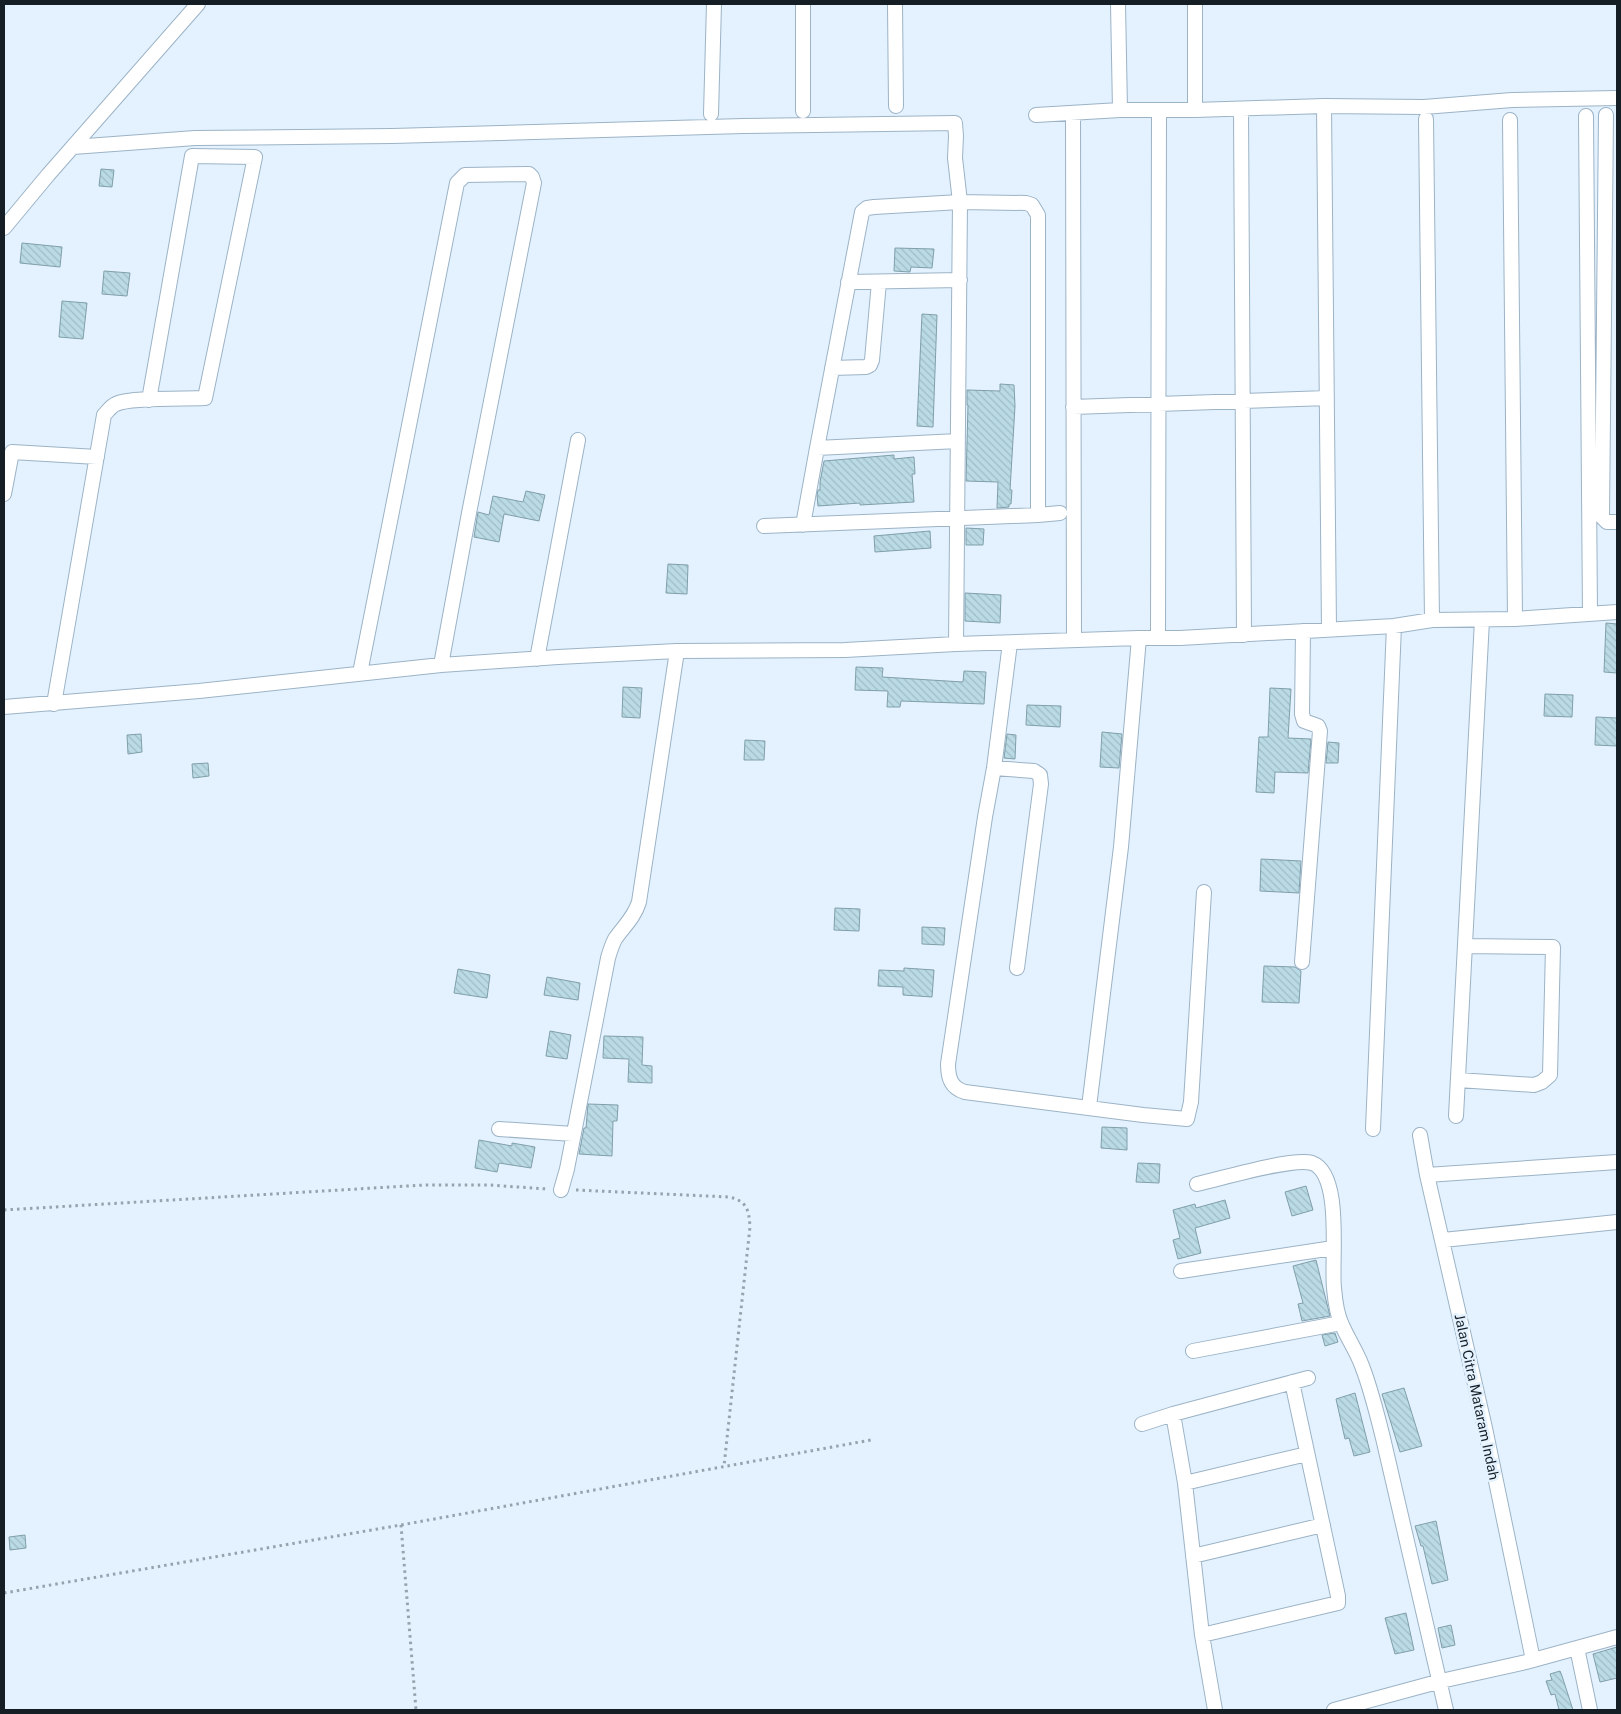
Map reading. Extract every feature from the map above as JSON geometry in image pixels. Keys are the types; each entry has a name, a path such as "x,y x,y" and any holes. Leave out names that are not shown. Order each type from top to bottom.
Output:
{"street":[{"path":"4,228 198,4"},
{"path":"711,114 714,4"},
{"path":"803,4 803,111"},
{"path":"895,4 896,106"},
{"path":"1118,4 1120,110"},
{"path":"1195,4 1195,110"},
{"path":"1036,115 1120,110 1324,106 1424,107 1512,100 1617,98"},
{"path":"1324,106 1329,630"},
{"path":"1241,109 1244,634"},
{"path":"1158,638 1159,110"},
{"path":"1073,114 1074,640"},
{"path":"1606,115 1602,517 1606,522 1617,522"},
{"path":"1586,116 1590,614"},
{"path":"1426,119 1432,620"},
{"path":"1510,120 1515,618"},
{"path":"73,147 195,138 392,136 743,126 955,123 955,158 960,202 956,644"},
{"path":"54,704 104,415 114,405 125,400 149,400 205,398 255,157 192,156 149,400"},
{"path":"360,673 457,183 465,175 524,173 529,174 534,182 441,665"},
{"path":"804,525 862,212 867,208 960,202 1026,203 1032,205 1038,215 1038,515"},
{"path":"848,282 960,280"},
{"path":"832,368 866,368 870,365 879,282"},
{"path":"1073,406 1327,398"},
{"path":"537,659 578,440"},
{"path":"817,448 958,442"},
{"path":"4,494 12,452 97,457"},
{"path":"764,526 1060,513"},
{"path":"4,707 199,691 441,665 537,659 677,651 845,650 956,644 1158,638 1394,626 1432,620 1482,620 1617,612"},
{"path":"1456,1116 1482,620"},
{"path":"1373,1129 1394,626"},
{"path":"1302,962 1320,731 1318,726 1304,721 1302,714 1303,631"},
{"path":"1090,1101 1122,840 1139,638"},
{"path":"1010,643 994,768 948,1064 948,1076 952,1084 958,1090 965,1092 1090,1101 1143,1115 1187,1118 1190,1105 1204,892"},
{"path":"561,1190 567,1169 610,952 616,938 635,914 639,902 677,651"},
{"path":"994,768 1034,771 1040,775 1041,784 1017,968"},
{"path":"1458,1080 1534,1085 1542,1082 1550,1075 1553,948 1465,946"},
{"path":"499,1129 573,1134"},
{"name":"Jalan Citra Mataram Indah","path":"1420,1135 1427,1176 1485,1428 1533,1660"},
{"path":"1197,1184 1293,1162 1312,1164 1325,1174 1328,1180 1334,1218 1334,1289 1341,1323 1362,1364 1372,1394 1441,1681 1446,1710"},
{"path":"1427,1176 1617,1162"},
{"path":"1443,1240 1617,1222"},
{"path":"1181,1271 1333,1248"},
{"path":"1193,1350 1341,1323"},
{"path":"1142,1424 1308,1378"},
{"path":"1202,1635 1338,1602 1292,1382"},
{"path":"1173,1414 1185,1483 1202,1635 1215,1710"},
{"path":"1185,1483 1307,1454"},
{"path":"1193,1556 1323,1525"},
{"path":"1334,1710 1617,1637"},
{"path":"1577,1648 1590,1710"}],"path":[{"path":"4,1210 424,1185 489,1185 729,1197 737,1199 746,1206 750,1217 750,1226 724,1466"},
{"path":"4,1593 402,1525 871,1440"},
{"path":"402,1525 416,1710"}],"building":[{"path":"101,169 114,170 112,187 99,186"},
{"path":"22,243 62,247 60,267 20,263"},
{"path":"895,248 934,249 932,268 911,267 910,272 894,271"},
{"path":"104,271 130,273 127,296 102,294"},
{"path":"62,301 87,303 83,339 59,337"},
{"path":"922,314 937,315 933,427 917,426"},
{"path":"1000,384 1014,385 1015,406 1010,490 1012,490 1011,504 1009,504 1009,507 997,508 998,482 966,481 967,390 1000,391"},
{"path":"894,455 894,459 914,457 915,474 912,474 914,502 818,506 817,495 818,490 820,490 824,461"},
{"path":"526,491 545,495 539,521 504,514 499,542 474,537 478,512 489,515 493,496 523,502"},
{"path":"966,528 984,529 983,545 966,545"},
{"path":"930,531 931,548 875,552 874,536"},
{"path":"668,564 688,565 687,594 666,593"},
{"path":"965,593 1001,595 1000,623 965,621"},
{"path":"1606,623 1617,624 1617,673 1604,672"},
{"path":"856,667 883,668 882,677 963,682 964,671 986,672 984,704 901,701 900,707 887,707 888,691 855,690"},
{"path":"623,687 642,688 640,718 622,717"},
{"path":"1270,688 1291,689 1288,738 1311,739 1308,773 1275,772 1274,793 1256,792 1259,737 1268,737"},
{"path":"1545,694 1573,695 1572,717 1544,716"},
{"path":"1027,705 1061,706 1060,727 1026,725"},
{"path":"1596,717 1617,718 1617,746 1595,745"},
{"path":"1102,732 1122,734 1119,768 1100,767"},
{"path":"141,734 142,752 128,754 127,735"},
{"path":"1007,734 1016,735 1015,759 1004,758"},
{"path":"745,740 765,741 764,760 744,760"},
{"path":"1328,742 1339,743 1338,763 1326,763"},
{"path":"208,763 209,776 193,778 192,764"},
{"path":"1261,859 1301,861 1299,893 1260,891"},
{"path":"835,908 860,909 859,931 834,930"},
{"path":"922,927 945,928 944,945 922,944"},
{"path":"1264,966 1295,967 1301,971 1299,1003 1262,1002"},
{"path":"904,968 934,970 932,997 903,995 903,987 878,986 879,970 904,971"},
{"path":"458,969 490,975 487,998 454,993"},
{"path":"547,977 580,983 578,1000 544,995"},
{"path":"550,1031 571,1035 567,1059 546,1056"},
{"path":"604,1036 643,1037 642,1065 652,1066 652,1083 628,1082 629,1059 603,1058"},
{"path":"588,1104 618,1105 617,1121 613,1121 612,1156 579,1154 584,1128 586,1128"},
{"path":"1102,1127 1127,1128 1127,1150 1101,1148"},
{"path":"479,1140 512,1146 512,1143 535,1147 531,1168 499,1163 497,1172 475,1168"},
{"path":"1138,1163 1160,1164 1159,1183 1136,1182"},
{"path":"1306,1186 1313,1210 1292,1216 1285,1192"},
{"path":"1225,1200 1230,1218 1195,1228 1201,1253 1178,1259 1173,1240 1180,1238 1173,1210 1195,1204 1196,1208"},
{"path":"1316,1260 1330,1316 1302,1321 1298,1304 1303,1303 1293,1266"},
{"path":"1335,1333 1338,1342 1325,1346 1322,1335"},
{"path":"1404,1388 1422,1446 1400,1452 1382,1394"},
{"path":"1355,1393 1370,1452 1354,1456 1349,1438 1345,1439 1336,1399"},
{"path":"1436,1521 1448,1580 1432,1584 1423,1546 1421,1546 1415,1526"},
{"path":"25,1535 26,1548 10,1550 9,1537"},
{"path":"1406,1613 1414,1650 1395,1654 1385,1618"},
{"path":"1451,1625 1455,1645 1442,1648 1438,1628"},
{"path":"1617,1647 1617,1678 1600,1682 1593,1654"},
{"path":"1560,1671 1573,1710 1559,1710 1555,1694 1551,1695 1546,1681 1552,1680 1550,1674"}]}
